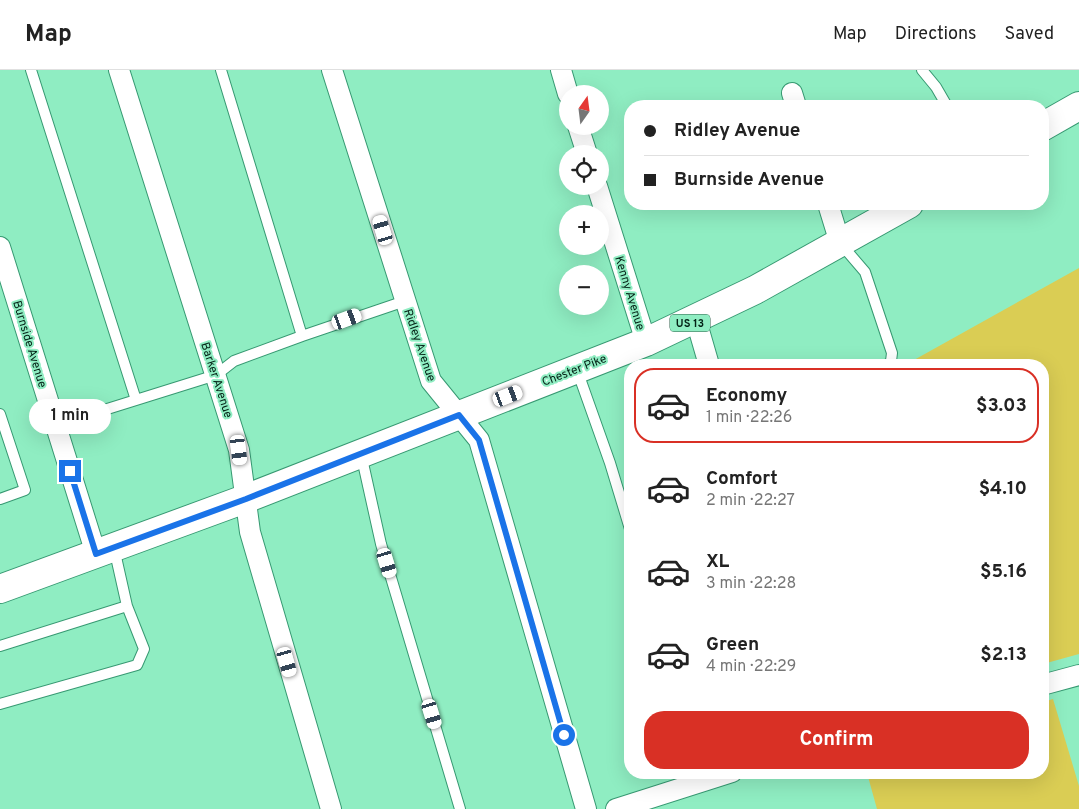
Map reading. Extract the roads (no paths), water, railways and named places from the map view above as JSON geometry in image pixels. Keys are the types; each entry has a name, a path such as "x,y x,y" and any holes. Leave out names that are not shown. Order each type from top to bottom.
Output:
{"main road":[{"path":"1049,123 1079,106"},
{"name":"Chester Pike","path":"0,589 246,499 646,342 696,320 898,210"}],"street":[{"name":"Barker Avenue","path":"118,70 239,450 250,532 331,809"},
{"name":"Ridley Avenue","path":"332,70 431,381 479,440 586,809"},
{"path":"560,70 565,85"},
{"name":"Kenny Avenue","path":"600,195 646,342"},
{"path":"830,210 840,243"},
{"name":"Burnside Avenue","path":"0,247 56,425 105,551"},
{"path":"696,320 707,359"},
{"path":"1049,683 1079,675"},
{"path":"616,809 698,779"}],"lane":[{"path":"31,70 136,400"},
{"path":"221,70 302,336"},
{"path":"922,70 944,100"},
{"path":"840,243 865,272 892,353 891,359"},
{"path":"56,425 216,376 234,361 405,301"},
{"path":"576,370 610,463 624,509"},
{"path":"0,414 25,490 0,499"},
{"path":"362,454 381,544 460,809"},
{"path":"0,704 137,665 144,649 105,551"},
{"path":"0,646 127,606"}]}
